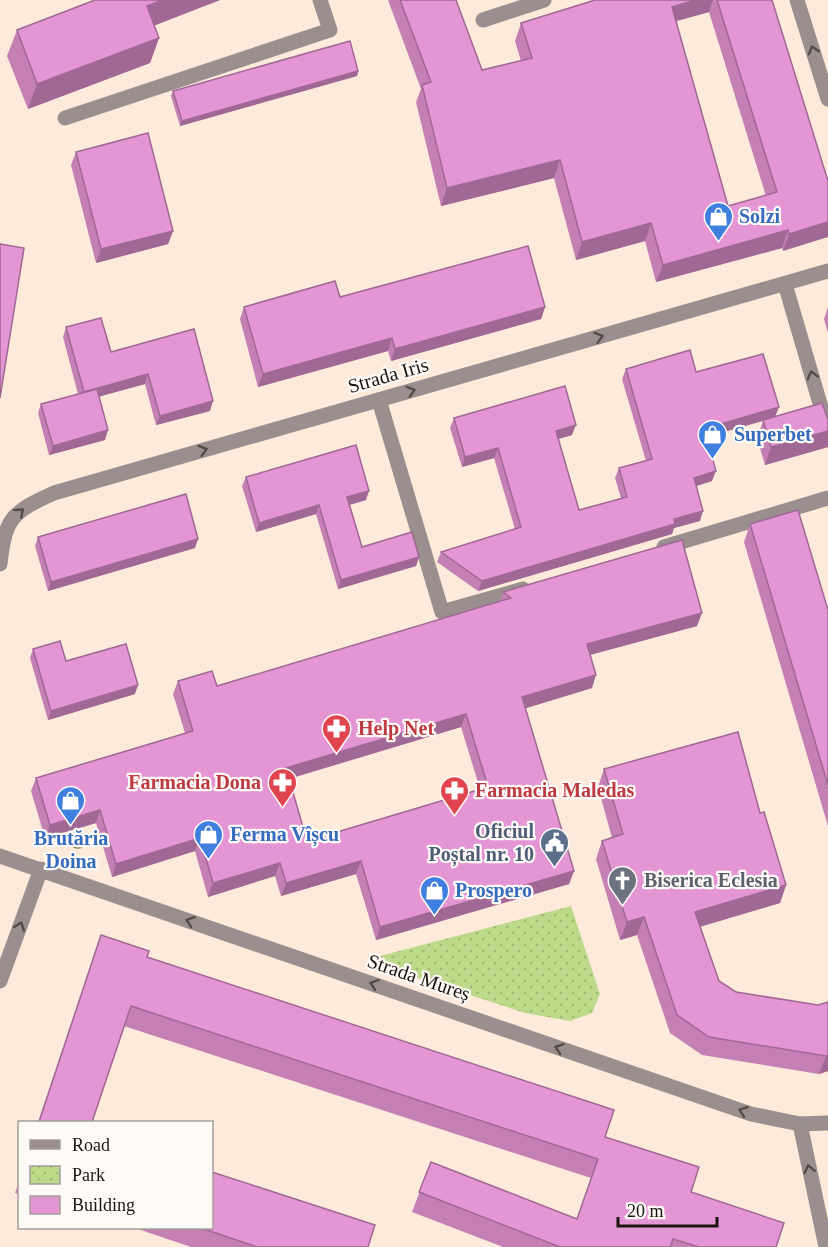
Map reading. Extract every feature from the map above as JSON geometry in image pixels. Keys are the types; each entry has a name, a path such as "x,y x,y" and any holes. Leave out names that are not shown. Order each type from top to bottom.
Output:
{"street":[{"path":"64,118 330,30 320,0"},
{"path":"483,20 544,0"},
{"path":"797,0 828,99"},
{"name":"Strada Iris","path":"0,564 7,526 16,513 54,493 828,271"},
{"path":"785,284 828,431"},
{"path":"379,400 442,612 532,586"},
{"path":"654,550 828,498"},
{"name":"Strada Mureș","path":"0,856 752,1114 800,1125 828,1123"},
{"path":"0,981 41,869"},
{"path":"800,1125 826,1247"}],"green space":[{"path":"571,906 600,994 592,1013 570,1021 525,1013 381,966 380,956"}],"building":[{"path":"95,0 163,0 147,6 159,38 37,84 17,30"},
{"path":"400,0 456,0 482,70 532,58 521,23 595,0 696,0 672,7 728,206 777,192 717,0 772,0 828,181 828,222 789,234 788,230 663,265 651,223 582,242 560,160 447,188 422,85 431,82"},
{"path":"350,41 358,71 182,121 173,91"},
{"path":"148,133 173,231 101,249 76,152"},
{"path":"0,244 24,248 0,398"},
{"path":"528,246 545,307 395,349 392,338 263,374 244,307 335,281 340,297"},
{"path":"101,318 111,352 194,329 213,401 160,416 148,374 84,392 66,327"},
{"path":"690,350 696,372 763,354 779,407 704,429 716,471 694,478 703,511 674,519 675,524 482,581 441,552 521,527 498,448 465,457 454,418 565,386 576,425 556,431 579,510 627,497 619,468 652,459 626,369"},
{"path":"97,389 108,430 53,446 41,404"},
{"path":"822,403 828,420 828,431 771,447 763,420"},
{"path":"356,445 369,491 347,497 362,547 412,532 419,557 341,580 319,505 259,523 246,477"},
{"path":"186,494 198,539 51,582 38,537"},
{"path":"798,510 828,610 828,785 750,524"},
{"path":"682,540 702,613 587,644 596,675 522,697 574,871 380,927 361,861 286,883 280,863 213,883 200,838 116,864 100,810 50,825 36,778 193,731 178,681 212,671 217,686 511,598 503,592","holes":["466,714 488,787 307,841 286,768"]},
{"path":"60,641 66,661 126,644 138,685 51,711 33,649"},
{"path":"738,732 760,813 764,812 786,885 695,912 719,981 736,992 818,1005 828,1002 828,1055 826,1056 709,1037 677,1015 644,917 627,922 602,841 623,834 604,769"},
{"path":"101,935 149,951 147,957 614,1110 605,1137 699,1167 691,1192 784,1223 776,1247 699,1247 673,1239 670,1247 560,1247 419,1192 431,1162 577,1219 598,1159 131,1006 92,1121 39,1121"},
{"path":"213,1172 375,1225 368,1247 257,1247 204,1229 213,1229"}],"place":[{"name":"Solzi","path":"718,242"},
{"name":"Superbet","path":"713,460"},
{"name":"Help Net","path":"337,754"},
{"name":"Farmacia Dona","path":"282,808"},
{"name":"Farmacia Maledas","path":"454,816"},
{"name":"Brutăria Doina","path":"71,826"},
{"name":"Ferma Vîșcu","path":"209,860"},
{"name":"Oficiul Poștal nr. 10","path":"555,868"},
{"name":"Biserica Eclesia","path":"623,906"},
{"name":"Prospero","path":"434,916"}]}
